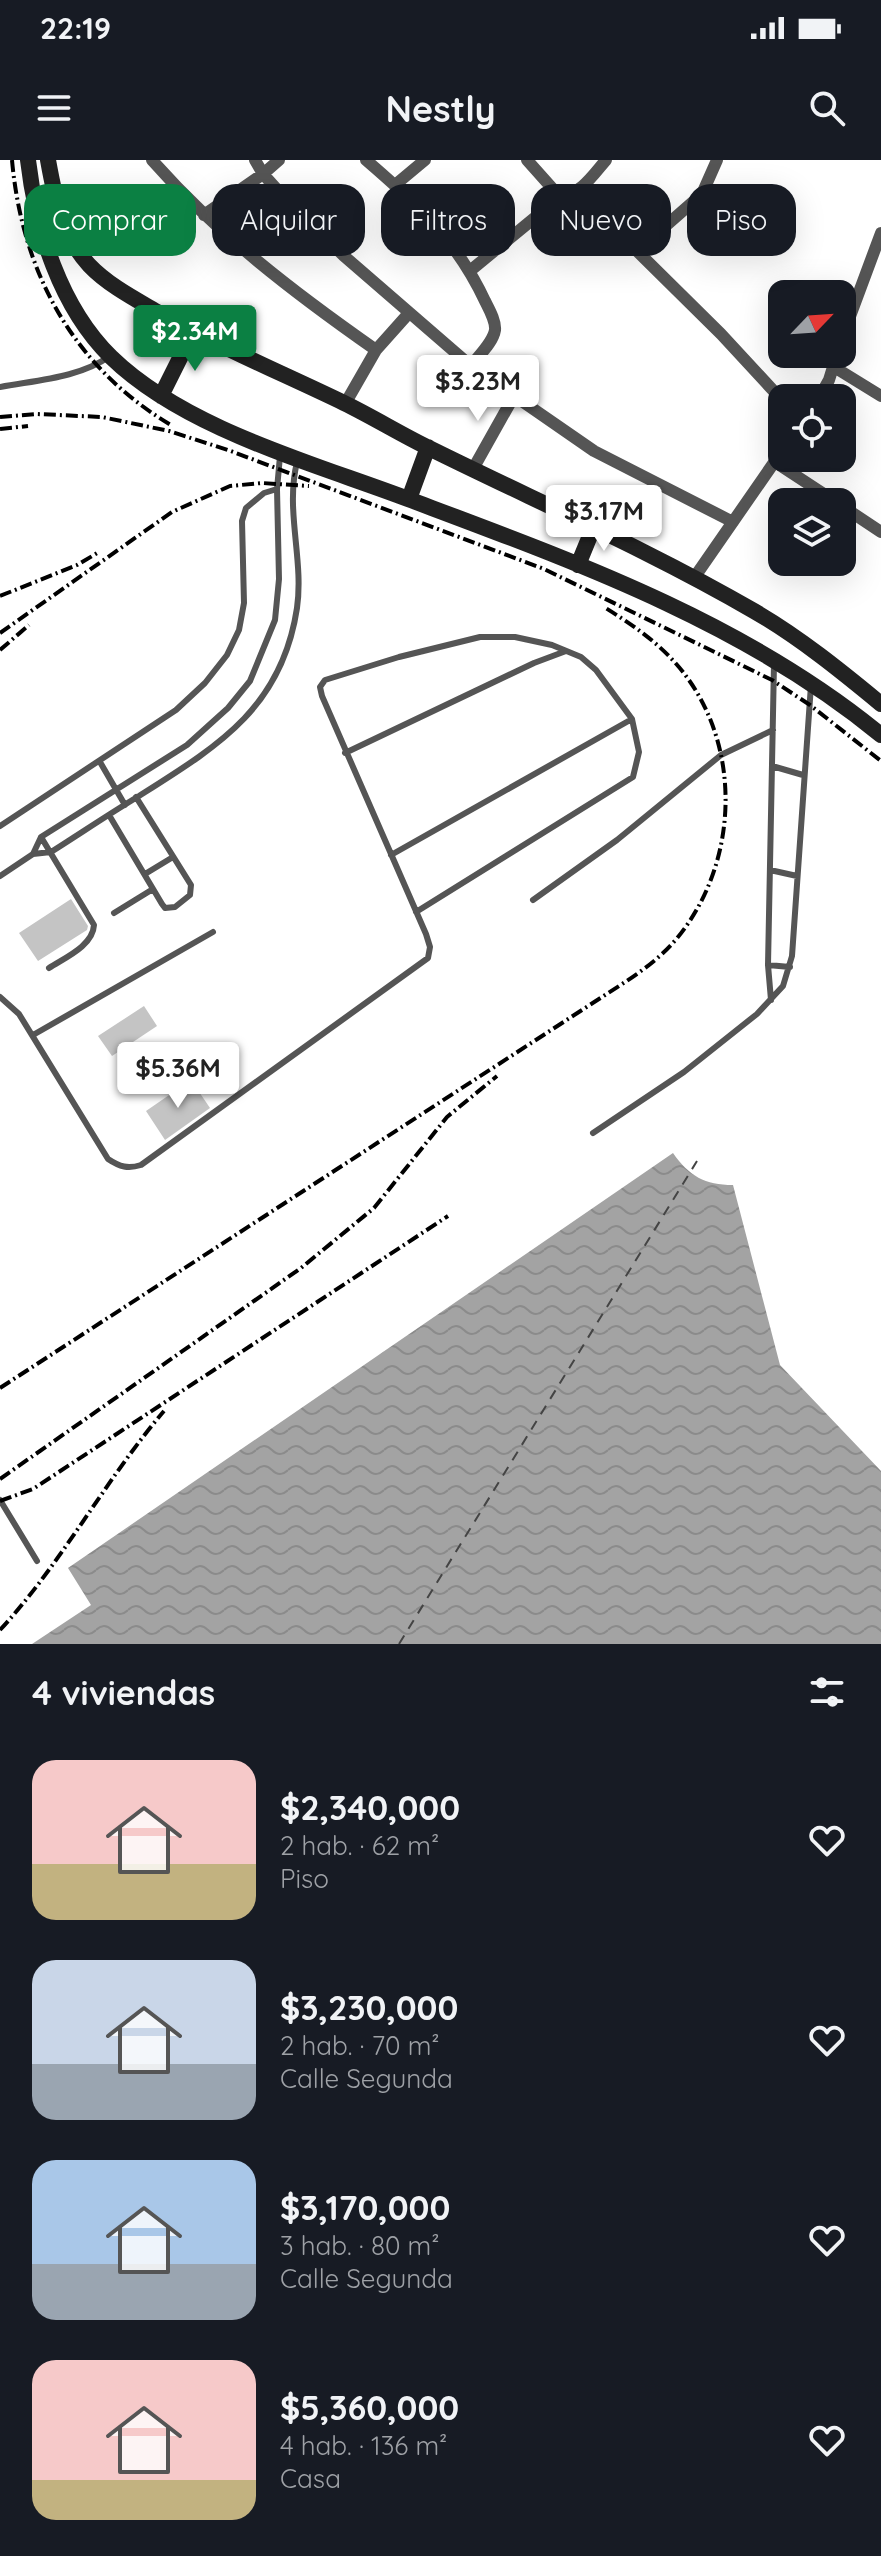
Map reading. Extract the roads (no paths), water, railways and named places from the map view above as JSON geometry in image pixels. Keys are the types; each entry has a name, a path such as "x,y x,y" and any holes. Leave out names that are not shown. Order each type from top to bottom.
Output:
{"main road":[{"path":"28,160 32,184"},
{"path":"48,160 52,184"},
{"path":"50,256 63,287 94,338 134,378 161,396 211,423 281,452 578,565 664,602 774,658 811,681 881,735"},
{"path":"83,256 90,266 114,285 193,332 594,526 694,578 808,647 881,704"},
{"path":"161,396 193,332"},
{"path":"409,499 428,447"},
{"path":"578,565 594,526"}],"street":[{"path":"152,160 204,215 287,286 376,350"},
{"path":"255,160 263,174 344,256 471,366 594,451 733,522"},
{"path":"204,215 279,160"},
{"path":"366,160 394,184"},
{"path":"396,184 425,160"},
{"path":"527,160 548,184"},
{"path":"585,184 606,160"},
{"path":"671,223 702,194 717,160"},
{"path":"471,270 531,221"},
{"path":"856,300 881,233"},
{"path":"460,256 471,270 495,330 471,366"},
{"path":"642,256 768,385"},
{"path":"345,404 376,350 409,313"},
{"path":"844,368 881,396"},
{"path":"473,469 514,396"},
{"path":"694,578 768,471"},
{"path":"798,472 818,488"},
{"path":"856,515 881,532"}],"lane":[{"path":"0,387 80,372 110,356"},
{"path":"33,854 41,837 197,737 228,708 250,681 275,620 279,579 277,489 281,452"},
{"path":"0,876 33,854 51,852 193,762 234,729 261,701 277,676 289,644 297,606 292,486 298,458"},
{"path":"0,826 176,710 205,683 227,655 239,630 244,603 242,521 246,508 255,499 277,489"},
{"path":"0,997 19,1014 33,1035 108,1159 119,1166 131,1168 141,1165 428,958 430,947 416,912 322,696 320,687 325,680 480,637 515,637 581,657 596,670 632,719 639,752 633,777 416,912"},
{"path":"345,753 534,663 566,651"},
{"path":"771,1000 768,965 774,658"},
{"path":"593,1133 684,1072 742,1027 783,986 790,967 811,681"},
{"path":"391,855 632,719"},
{"path":"533,900 617,840 721,755 773,730"},
{"path":"100,762 125,805"},
{"path":"772,766 803,775"},
{"path":"109,815 165,908 175,907 190,895 191,885 136,797"},
{"path":"41,837 91,917 94,931 87,942 49,968"},
{"path":"145,874 173,857"},
{"path":"770,870 797,876"},
{"path":"114,913 153,889"},
{"path":"33,1035 213,932"},
{"path":"768,965 790,967"},
{"path":"0,1500 37,1561"}],"water":[{"path":"673,1153 698,1178 733,1185 780,1365 881,1471 881,1644 32,1644 91,1605 68,1568"}],"railway":[{"path":"12,160 27,240 58,313 106,375 136,402 171,425"},
{"path":"0,417 37,414 102,417 169,431 228,450 544,569 772,680 810,705 881,761"},
{"path":"0,429 28,426"},
{"path":"0,633 172,512 230,486 262,483 309,486"},
{"path":"0,596 77,565 99,552"},
{"path":"0,1388 622,984 652,963 678,937 698,908 713,875 722,841 726,806 724,770 716,735 702,702 683,672 646,636 604,607"},
{"path":"0,650 29,625"},
{"path":"0,1479 301,1268 374,1208 447,1117 497,1076"},
{"path":"0,1501 33,1489 448,1216"},
{"path":"0,1630 43,1577 164,1411"}]}
